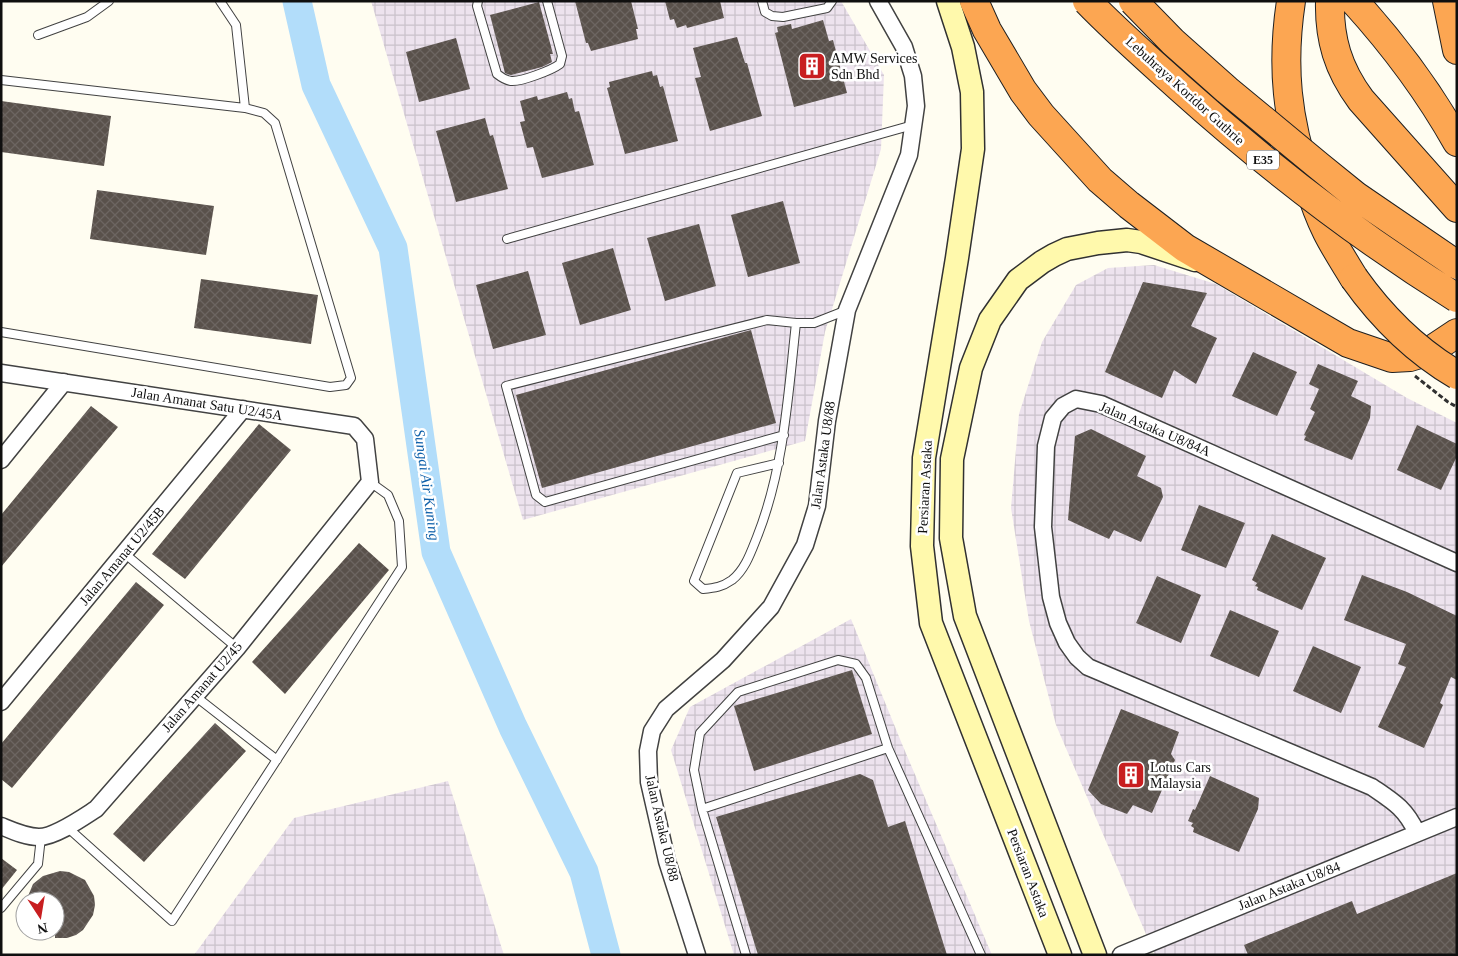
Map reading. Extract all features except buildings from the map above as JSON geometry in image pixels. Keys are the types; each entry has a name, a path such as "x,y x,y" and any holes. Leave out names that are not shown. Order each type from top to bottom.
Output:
{"highway":[{"path":"974,1 987,30 1023,91 1041,115 1100,180 1185,248 1348,343 1392,358 1410,358 1430,351 1457,333"},
{"name":"Lebuhraya Koridor Guthrie","path":"1087,1 1212,118 1286,180 1367,239 1457,298"},
{"name":"Lebuhraya Koridor Guthrie","path":"1133,1 1173,42 1220,84 1319,166 1378,211 1457,265"},
{"path":"1291,1 1288,21 1286,78 1289,108 1294,139 1319,214 1331,240 1368,298 1402,333 1441,366 1457,375"},
{"path":"1330,1 1329,22 1338,59 1348,82 1361,100 1457,208"},
{"path":"1354,1 1402,59 1439,110 1457,142"},
{"path":"1447,1 1457,50"}],"main road":[{"name":"Persiaran Astaka","path":"948,1 963,47 972,92 973,149 956,267 924,458 922,546 931,623 1060,955"},
{"name":"Persiaran Astaka","path":"1095,955 966,616 951,538 952,459 971,368 990,320 1018,280 1042,262 1067,249 1127,240 1141,242 1215,267"}],"street":[{"name":"Jalan Astaka U8/88","path":"697,955 667,862 649,782 648,751 652,731 666,709 723,660 771,606 805,545 818,506 827,421 847,310 909,155 914,125 916,106 913,76 904,47 878,1"},
{"name":"Jalan Amanat Satu U2/45A","path":"1,373 354,426 364,439 370,482"},
{"path":"1,460 64,382"},
{"name":"Jalan Astaka U8/84A","path":"1417,833 1409,816 1397,804 1372,787 1088,667 1077,658 1067,644 1058,623 1051,597 1043,527 1046,446 1053,418 1063,406 1076,399 1101,404 1457,563"},
{"name":"Jalan Amanat U2/45B","path":"1,702 243,409"},
{"name":"Jalan Amanat U2/45","path":"41,837 67,827 96,809 237,648 370,482"},
{"name":"Jalan Astaka U8/84","path":"1121,955 1457,817"},
{"path":"1,826 21,834 41,837"}],"lane":[{"path":"38,35 87,17 109,1"},
{"path":"220,1 236,25 245,108"},
{"path":"478,1 477,6 497,74 504,80 514,81 553,69 560,64 562,56 546,1"},
{"path":"762,1 765,12 772,16 783,17 827,8 832,1"},
{"path":"1,80 245,108 264,113 275,122 351,378 346,385 330,386 1,332"},
{"path":"506,240 914,125"},
{"path":"784,435 545,502 536,495 506,386 767,320 814,323 847,310"},
{"path":"779,463 737,473 694,581 704,589 720,588 734,578 749,558 766,514 779,463 784,435 796,323"},
{"path":"67,827 172,921 402,567 399,521 388,495 370,482"},
{"path":"124,553 237,648"},
{"path":"746,955 702,809 694,770 700,733 738,692 838,660 856,664 866,678 888,748 981,955"},
{"path":"195,696 277,760"},
{"path":"702,809 888,748"},
{"path":"1,908 38,864 41,837"}],"path":[{"path":"1392,358 1457,407"}],"shaded area":[{"path":"371,1 841,1 884,75 881,149 825,332 805,441 523,520"},
{"path":"1154,265 1216,284 1407,398 1457,423 1457,955 1155,955 1056,725 1029,621 1011,508 1019,414 1042,342 1076,285 1108,268"},
{"path":"851,619 992,955 734,955 671,750 690,707"},
{"path":"448,781 504,955 194,955 294,818"}],"waterway":[{"name":"Sungai Air Kuning","path":"297,1 316,85 393,248 436,552 513,727 584,872 606,955"}],"place":[{"name":"AMW Services Sdn Bhd","path":"812,66"},
{"name":"Lotus Cars Malaysia","path":"1131,775"}]}
